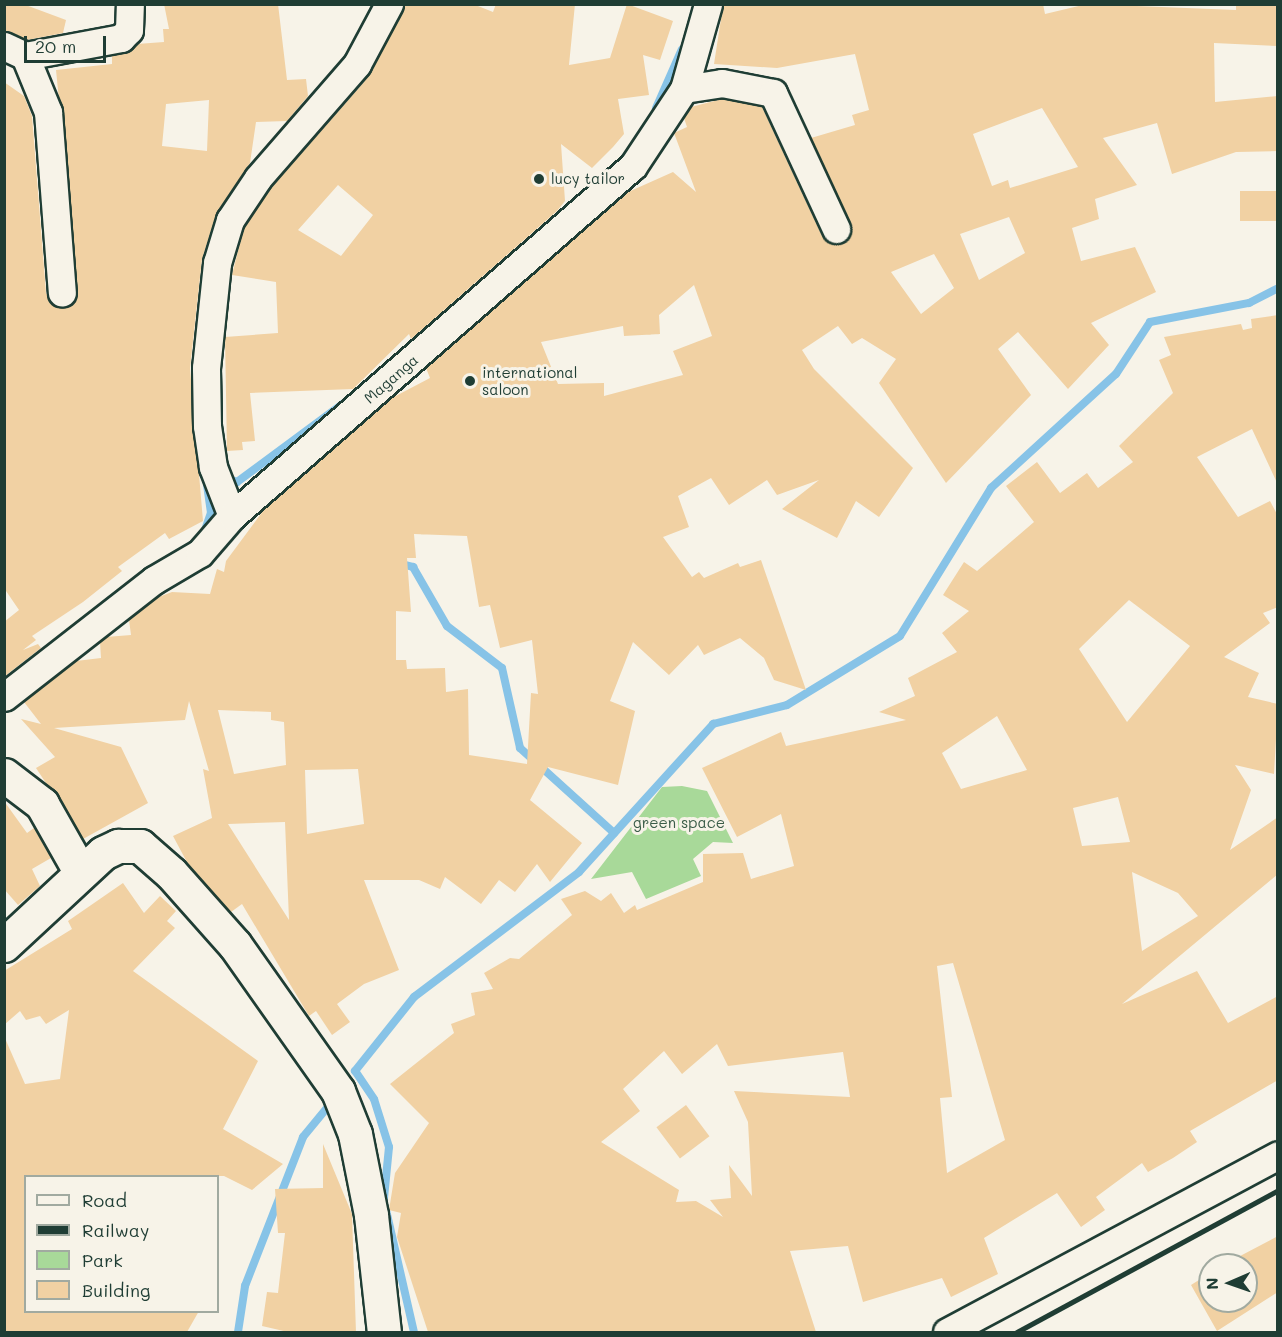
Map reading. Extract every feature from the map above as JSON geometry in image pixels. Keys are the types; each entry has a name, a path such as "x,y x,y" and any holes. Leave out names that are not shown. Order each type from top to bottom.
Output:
{"street":[{"path":"62,292 48,112 15,51 121,38 129,30 130,4"},
{"path":"232,516 213,467 207,426 206,368 217,262 230,220 258,178 357,64 389,4"},
{"name":"Maganga","path":"4,697 154,580 200,553 232,516 633,166 684,89 708,4"},
{"path":"684,89 722,83 773,93 836,229"},
{"path":"4,775 42,804 81,873"},
{"path":"4,945 81,873 118,846 140,846 154,856 235,945 338,1091 355,1134 371,1215 384,1332"},
{"path":"947,1332 1278,1155"}],"green space":[{"name":"green space","path":"682,786 707,791 733,843 713,842 693,859 701,876 646,899 632,872 591,879 662,787"}],"building":[{"path":"4,4 23,4 66,20 63,33 27,40 4,31"},
{"path":"164,4 278,4 287,80 306,79 308,96 287,121 256,122 250,163 217,212 202,259 190,368 203,521 169,539 165,533 118,567 122,571 83,602 32,636 36,640 23,650 38,644 41,648 5,676 4,622 19,610 4,588 4,82 24,96 32,116 46,293 55,306 64,308 78,291 56,70 112,64 112,56 137,44 164,42 163,29 169,29","holes":["209,100 207,151 162,146 166,104"]},
{"path":"405,4 473,4 493,12 496,4 575,4 569,65 610,58 627,4 673,21 660,60 643,55 649,95 618,99 624,134 613,147 592,168 561,144 565,201 557,211 411,339 409,334 353,389 250,393 255,441 242,442 243,450 227,451 225,337 278,333 276,282 232,275 244,227 271,188 364,82","holes":["338,185 373,215 341,256 298,230"]},
{"path":"1043,4 1045,14 1087,4 1236,10 1236,4 1278,4 1278,46 1214,43 1215,102 1278,96 1278,151 1236,152 1172,174 1157,123 1103,138 1137,185 1095,199 1099,219 1072,228 1081,261 1135,247 1156,292 1091,323 1109,345 1068,389 1018,332 998,349 1031,395 946,483 879,383 896,359 862,338 852,344 838,326 802,350 814,369 913,468 879,517 856,501 837,538 782,509 819,480 777,495 767,480 729,505 711,478 678,496 689,527 663,537 692,577 699,572 704,578 738,563 740,567 761,560 806,690 774,680 764,658 740,638 704,655 698,645 669,675 633,642 610,701 635,711 618,785 548,767 530,800 582,843 550,882 537,864 515,892 499,880 481,904 445,877 440,889 419,880 364,880 399,970 364,984 337,1004 350,1022 332,1035 316,1011 309,1016 242,904 231,912 189,866 173,836 212,818 203,769 209,771 189,701 185,720 54,728 121,747 148,803 83,839 36,768 55,757 21,719 41,724 24,702 76,661 101,658 100,642 106,637 131,635 129,620 156,598 172,592 210,594 217,569 224,572 226,561 266,507 390,399 430,378 426,368 626,193 673,172 696,192 674,133 687,127 684,118 691,107 722,99 762,107 822,236 835,245 848,238 850,222 811,138 855,125 852,115 869,110 855,54 777,68 714,64 723,6","holes":["1042,108 1078,167 1010,188 1008,180 992,186 973,134","1009,217 1025,253 979,280 960,234","934,254 954,288 921,314 891,272","694,285 712,336 673,351 683,375 604,396 604,383 558,384 541,342 623,326 624,336 660,334 659,315","414,534 467,536 479,607 490,605 500,648 532,640 538,694 531,693 527,764 469,755 468,689 446,692 445,668 407,669 406,660 396,660 396,611 411,612 407,558 416,558","218,710 271,712 271,720 284,722 286,765 234,774","358,769 364,824 307,834 305,770","285,822 289,920 228,824"]},
{"path":"1240,191 1278,191 1278,221 1240,221"},
{"path":"1278,315 1278,485 1252,429 1197,457 1238,517 1270,501 1278,516 1278,607 1263,613 1270,623 1224,657 1259,673 1248,697 1278,704 1274,774 1235,765 1251,790 1230,850 1278,817 1278,874 1122,1004 1197,971 1228,1023 1278,996 1278,1080 1190,1131 1197,1142 1173,1158 1148,1172 1142,1163 1096,1197 1105,1210 1081,1227 1057,1193 984,1238 998,1274 951,1297 942,1278 863,1302 848,1246 790,1251 816,1332 428,1332 397,1237 401,1213 389,1210 395,1173 429,1123 390,1084 454,1033 451,1024 475,1015 471,993 493,989 484,973 510,958 519,959 572,915 561,899 585,891 601,901 611,893 624,913 635,905 637,910 703,882 703,854 743,853 751,879 794,866 781,814 737,837 702,768 781,732 786,746 906,720 879,712 915,696 908,678 957,652 942,633 969,611 943,595 964,562 977,571 1034,522 1006,486 1037,462 1060,493 1087,473 1098,488 1133,462 1119,446 1173,393 1159,360 1171,355 1164,337 1241,324 1243,330 1252,328 1251,319","holes":["1129,600 1190,646 1127,722 1079,649","997,716 1027,770 961,789 942,753","1118,797 1130,842 1082,846 1073,808","1132,872 1178,893 1198,916 1142,951","953,963 1005,1140 947,1173 940,1098 952,1097 937,966","717,1044 728,1066 843,1052 850,1097 734,1091 748,1122 752,1196 729,1165 731,1198 710,1200 723,1217 696,1201 676,1202 679,1190 601,1142 640,1111 623,1089 664,1051 682,1074"]},
{"path":"4,801 27,833 34,828 51,858 32,869 40,886 18,905 4,889"},
{"path":"123,883 144,913 160,896 176,911 167,921 175,928 133,971 258,1061 223,1129 283,1164 252,1190 219,1175 24,1175 24,1313 198,1313 187,1332 4,1332 4,1036 25,1084 60,1079 69,1010 46,1024 40,1016 26,1020 20,1011 4,1025 4,971 72,929 68,921"},
{"path":"686,1105 709,1136 680,1158 656,1127"},
{"path":"323,1144 352,1214 356,1332 288,1332 262,1326 267,1292 278,1293 285,1233 278,1233 275,1189 323,1188"},
{"path":"1278,1236 1278,1292 1258,1305 1258,1253 1246,1253"},
{"path":"1198,1281 1198,1297 1191,1285"},
{"path":"1207,1313 1245,1313 1217,1331"}],"waterway":[{"path":"656,108 682,49"},
{"path":"384,1198 389,1147 374,1099 355,1071 414,997 579,872 713,724 787,705 900,636 991,488 1116,374 1150,322 1249,303 1278,288"},
{"path":"225,477 237,482 348,400"},
{"path":"205,530 211,513 206,479"},
{"path":"398,563 413,567 447,626 502,668 520,748 614,833"},
{"path":"238,1332 245,1286 303,1137 331,1103"},
{"path":"386,1210 414,1332"}],"railway":[{"path":"1017,1332 1278,1190"}],"place":[{"name":"lucy tailor","path":"539,179"},
{"name":"international saloon","path":"470,381"}]}
